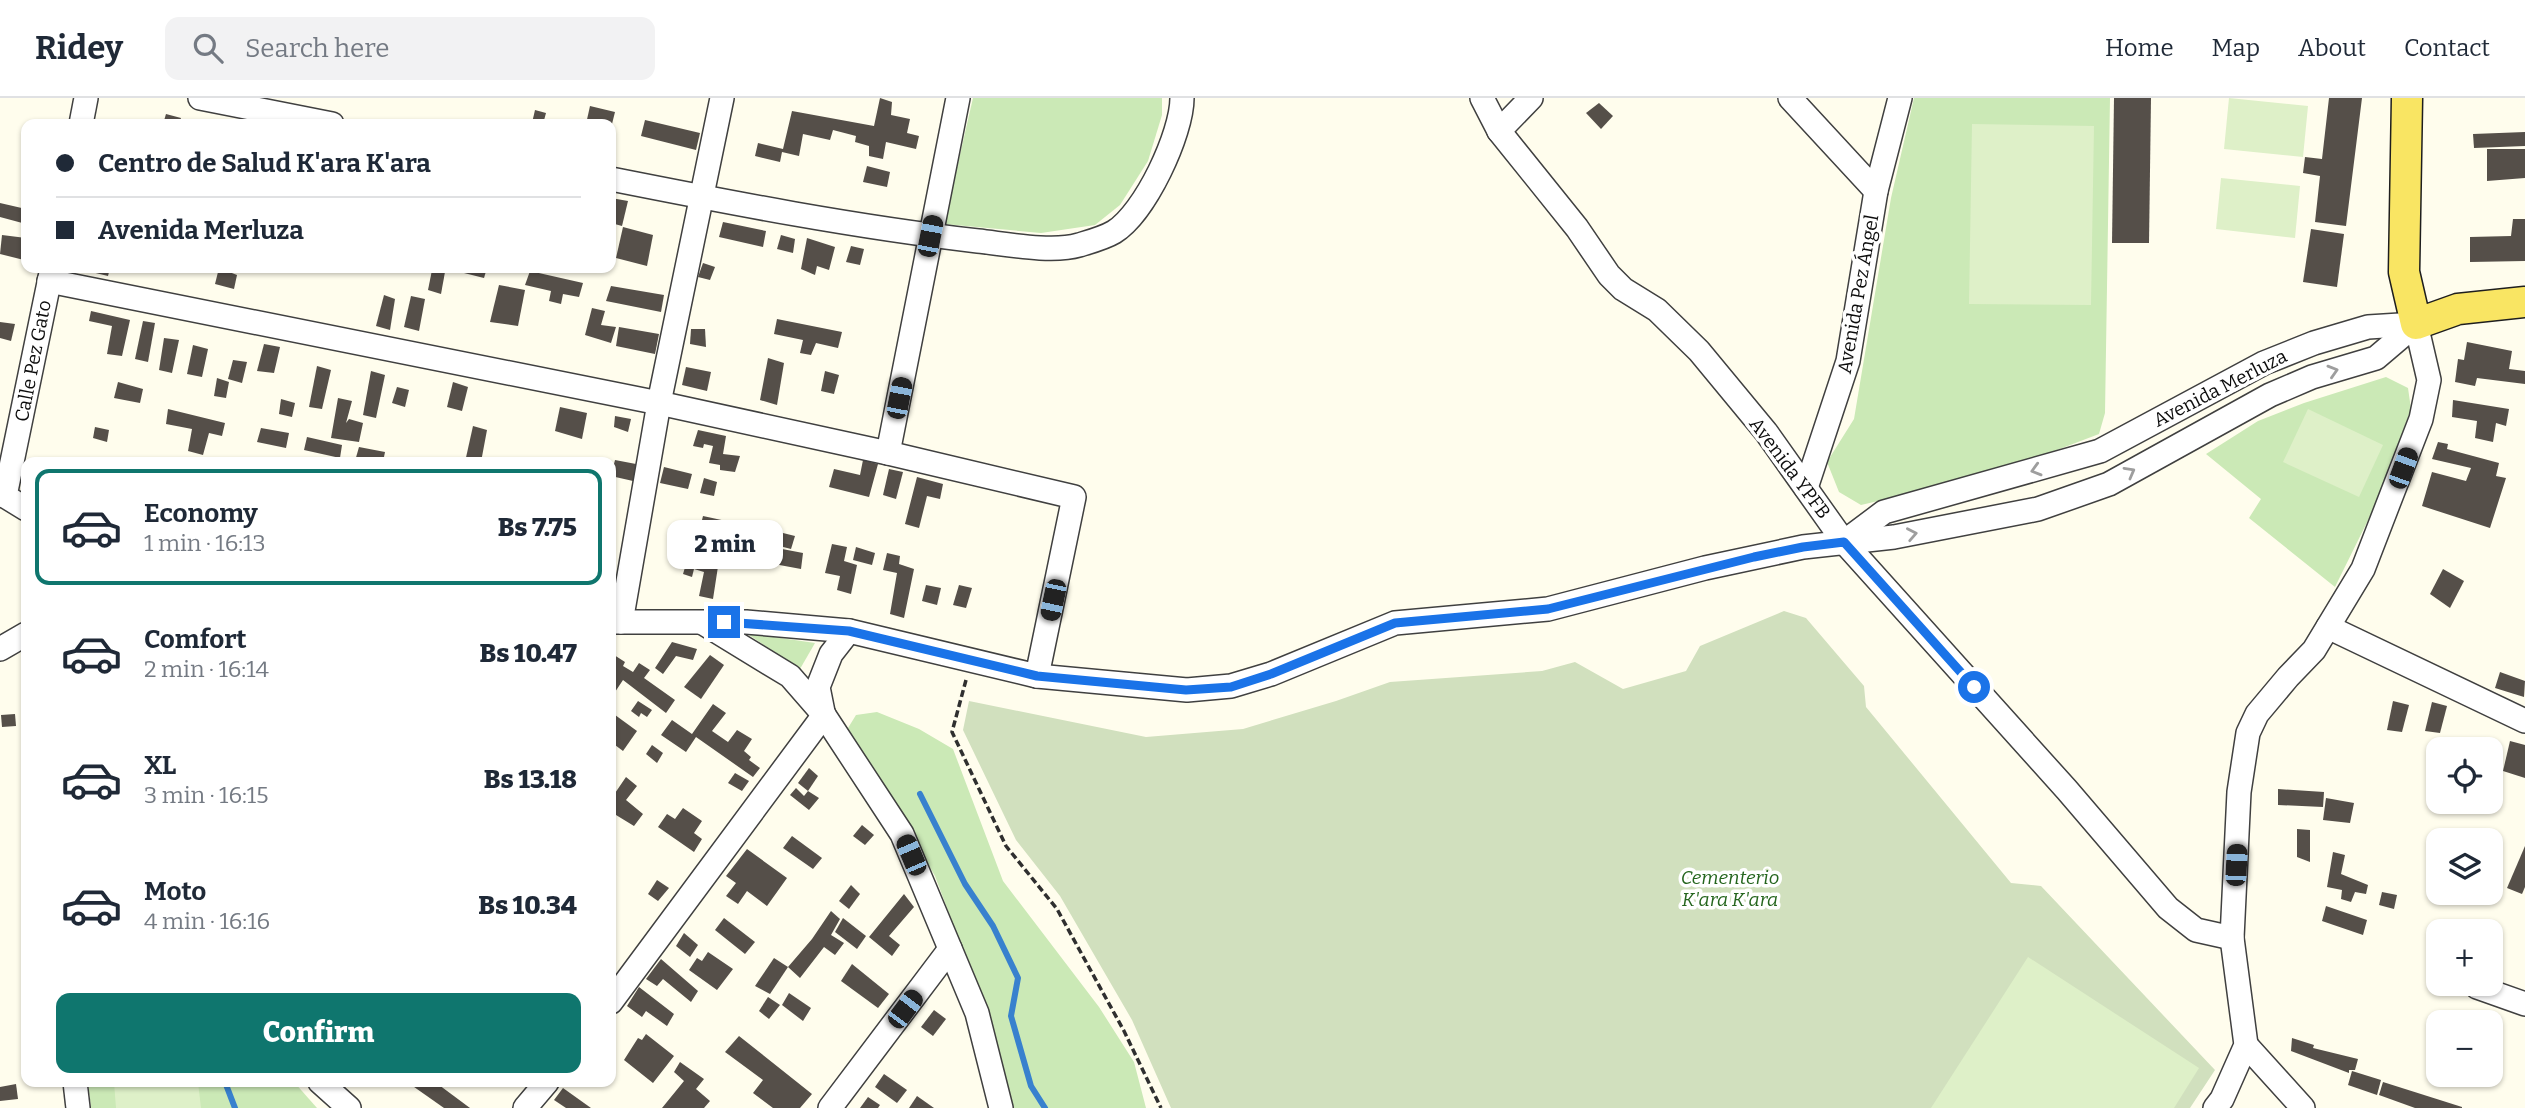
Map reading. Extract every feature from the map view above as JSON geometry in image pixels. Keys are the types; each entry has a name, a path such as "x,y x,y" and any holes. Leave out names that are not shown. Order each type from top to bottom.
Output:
{"main road":[{"path":"2407,98 2404,272 2416,324 2458,309 2525,302"}],"street":[{"path":"82,119 86,98"},
{"path":"200,98 307,119"},
{"path":"616,622 618,597 722,98"},
{"path":"888,453 958,98"},
{"path":"616,180 930,236 1044,247 1076,246 1115,232 1136,210 1167,161 1182,98"},
{"name":"Avenida YPFB","path":"1482,98 1499,131 1577,228 1609,275 1623,289 1657,310 1699,351 1766,432 1844,542 2067,790 2168,908 2196,930 2232,937"},
{"path":"1499,131 1531,98"},
{"path":"1790,98 1876,191"},
{"name":"Avenida Pez Ángel","path":"1806,488 1848,361 1876,191 1900,98"},
{"path":"50,274 888,453 1074,498 1037,676"},
{"name":"Calle Pez Gato","path":"3,495 19,467 50,274"},
{"path":"2215,1108 2222,1099 2246,1045 2232,937 2239,792 2248,733 2258,715 2288,677 2314,650 2363,569 2421,419 2429,380 2416,324"},
{"name":"Avenida Merluza","path":"1844,542 1884,512 2100,451 2264,363 2314,343 2368,327 2416,324"},
{"name":"Avenida Merluza","path":"616,622 746,622 849,631 1037,676 1186,690 1231,687 1271,674 1395,623 1548,609 1803,547 1894,537 2038,509 2109,484 2270,395 2312,377 2376,358 2416,324"},
{"path":"3,495 21,506"},
{"path":"702,622 790,676 824,715 902,834 977,1013 1001,1108"},
{"path":"2328,627 2525,721"},
{"path":"616,995 824,715 818,687 831,654 849,631"},
{"path":"0,649 21,637"},
{"path":"830,1108 950,949"},
{"path":"2502,996 2525,1004"},
{"path":"2246,1045 2303,1108"},
{"path":"76,1087 78,1108"},
{"path":"326,1087 349,1108"},
{"path":"526,1108 543,1087"}],"path":[{"path":"972,661 952,732 1006,846 1057,909 1124,1031 1161,1108"}],"green space":[{"path":"973,98 1162,98 1162,115 1148,161 1120,205 1095,225 1041,233 944,224"},
{"path":"1914,98 2110,98 2105,413 2099,434 1997,473 1861,505 1839,492 1827,462 1854,419 1891,198"},
{"path":"2229,98 2308,106 2303,157 2224,149"},
{"path":"1972,124 2094,126 2091,305 1969,304"},
{"path":"2221,178 2300,186 2295,238 2216,229"},
{"path":"2386,377 2408,388 2411,409 2375,506 2335,587 2249,518 2261,499 2206,454 2258,421"},
{"path":"2308,409 2383,445 2359,497 2283,462"},
{"name":"Cementerio K'ara K'ara","path":"1784,611 1806,618 1864,686 1866,707 2011,883 2041,886 2215,1070 2190,1108 1171,1108 1132,1020 1060,896 1016,840 963,730 969,701 1146,737 1243,729 1390,682 1542,671 1575,662 1623,689 1686,671 1700,646"},
{"path":"746,633 815,643 800,669"},
{"path":"877,712 919,729 953,749 1003,881 1099,1007 1134,1062 1146,1108 1012,1108 987,1015 935,876 848,728 856,715"},
{"path":"2028,957 2199,1068 2174,1108 1931,1108"},
{"path":"89,1087 298,1087 317,1108 91,1108"},
{"path":"114,1087 199,1087 201,1108 116,1108"}],"building":[{"path":"880,98 892,102 891,115 910,119 907,133 919,136 916,149 886,142 883,159 869,156 869,146 855,142 856,136 833,130 830,140 803,134 799,156 782,152 780,162 755,156 758,143 783,149 792,111 874,126"},
{"path":"2114,98 2151,98 2149,243 2112,243"},
{"path":"2329,98 2362,98 2346,226 2315,222 2320,176 2303,173 2305,157 2322,159"},
{"path":"1599,103 1613,116 1601,129 1586,113"},
{"path":"590,106 615,112 613,119 587,119"},
{"path":"535,110 546,113 544,119 533,119"},
{"path":"166,114 181,118 181,119 164,119"},
{"path":"645,120 700,133 696,150 641,136"},
{"path":"2525,132 2525,146 2474,148 2473,134"},
{"path":"2487,149 2525,149 2525,178 2487,181"},
{"path":"867,166 890,172 887,187 863,182"},
{"path":"616,199 628,201 622,226 616,224"},
{"path":"0,203 21,208 21,223 0,217"},
{"path":"2513,219 2525,219 2525,261 2470,262 2470,237 2511,236"},
{"path":"723,222 766,231 763,247 719,237"},
{"path":"623,227 653,235 647,266 616,258"},
{"path":"2311,229 2344,234 2337,287 2303,282"},
{"path":"2,235 21,237 21,259 0,254"},
{"path":"781,235 795,239 793,253 777,249"},
{"path":"807,238 835,247 829,270 817,266 815,275 801,269"},
{"path":"851,246 864,249 860,265 846,262"},
{"path":"703,263 715,267 710,280 698,277"},
{"path":"218,273 237,275 234,289 215,284"},
{"path":"431,273 445,273 441,294 428,290"},
{"path":"464,273 486,273 484,278"},
{"path":"529,273 583,283 579,297 563,294 561,304 549,301 551,291 525,285"},
{"path":"499,285 525,290 518,326 490,322"},
{"path":"611,286 664,295 661,312 606,301"},
{"path":"384,295 395,299 390,330 376,326"},
{"path":"411,296 425,299 419,331 404,327"},
{"path":"592,308 605,311 601,325 616,327 611,343 585,335"},
{"path":"91,311 130,320 122,356 107,354 112,326 89,321"},
{"path":"777,319 842,332 838,348 816,343 811,355 800,353 803,340 774,334"},
{"path":"143,321 155,323 148,362 135,359"},
{"path":"0,322 15,324 11,341 0,338"},
{"path":"619,327 659,334 655,354 616,346"},
{"path":"691,329 705,329 706,347 690,344"},
{"path":"164,338 179,340 172,373 159,370"},
{"path":"2467,342 2512,351 2509,369 2525,371 2525,384 2477,378 2475,386 2455,382 2458,359 2464,360"},
{"path":"264,344 280,347 274,373 257,371"},
{"path":"193,345 208,349 202,377 187,374"},
{"path":"768,358 784,363 777,405 760,400"},
{"path":"233,360 247,362 242,383 228,379"},
{"path":"317,366 331,370 322,409 309,407"},
{"path":"686,367 711,372 707,391 682,385"},
{"path":"371,371 385,375 376,418 363,415"},
{"path":"825,371 839,375 834,394 821,391"},
{"path":"217,378 229,382 226,398 214,396"},
{"path":"118,382 143,389 140,403 114,398"},
{"path":"453,382 468,387 462,411 447,407"},
{"path":"397,387 409,390 405,407 392,403"},
{"path":"338,398 352,401 346,423 349,419 363,423 359,442 331,438"},
{"path":"281,399 295,403 292,417 279,414"},
{"path":"2453,400 2509,409 2506,426 2496,423 2493,442 2475,438 2477,421 2452,417"},
{"path":"560,407 587,413 582,439 555,431"},
{"path":"168,409 225,423 222,436 209,433 203,455 188,451 192,429 166,424"},
{"path":"615,416 631,419 628,432 614,427"},
{"path":"473,426 487,430 482,457 466,457"},
{"path":"95,427 109,430 107,442 93,438"},
{"path":"261,428 289,433 286,448 257,442"},
{"path":"698,430 726,436 723,454 740,456 735,472 720,470 720,465 709,463 713,446 693,446"},
{"path":"307,437 342,445 340,457 304,450"},
{"path":"2438,442 2448,444 2447,449 2499,463 2496,476 2506,478 2490,528 2422,506 2432,472 2466,481 2471,468 2432,459"},
{"path":"359,447 385,452 384,457 356,457"},
{"path":"616,460 636,464 633,481 616,477"},
{"path":"863,460 878,464 869,497 829,487 834,469 860,475"},
{"path":"664,467 692,474 688,489 660,483"},
{"path":"889,469 903,472 896,499 883,495"},
{"path":"917,477 943,484 940,499 927,496 919,528 905,524"},
{"path":"704,478 717,482 714,496 700,493"},
{"path":"703,516 740,524 736,538 711,534 711,531 700,528"},
{"path":"767,529 795,536 791,549 764,542"},
{"path":"709,544 749,551 747,569 732,567 733,563 719,560 713,599 699,596 704,572 694,569 692,577 683,574 689,554 706,558"},
{"path":"832,544 847,547 844,561 857,565 851,594 837,590 840,576 825,573"},
{"path":"856,547 875,553 872,565 853,560"},
{"path":"777,548 803,553 801,569 774,564"},
{"path":"887,553 900,556 899,564 914,569 904,618 890,614 897,573 883,570"},
{"path":"2443,569 2464,581 2450,608 2430,594"},
{"path":"926,585 941,588 937,605 922,601"},
{"path":"959,585 972,588 966,608 953,605"},
{"path":"672,642 697,649 693,660 676,656 663,674 655,668"},
{"path":"710,655 724,665 701,699 684,687"},
{"path":"616,656 625,662 623,666 633,672 639,663 650,670 644,678 675,700 666,713 623,680 616,690"},
{"path":"2500,672 2525,681 2524,697 2495,688"},
{"path":"638,701 652,710 647,717 641,713 639,717 631,711"},
{"path":"2393,701 2409,705 2402,732 2387,730"},
{"path":"2432,702 2447,706 2440,733 2425,731"},
{"path":"713,704 726,713 712,731 728,742 737,730 752,739 744,751 751,757 749,760 760,768 753,777 696,737 686,752 661,735 672,720 692,734"},
{"path":"15,714 16,726 2,727 1,715"},
{"path":"616,716 637,731 623,751 616,746"},
{"path":"2510,741 2525,745 2525,778 2503,771"},
{"path":"652,745 663,753 657,763 646,754"},
{"path":"809,768 818,776 808,791 798,783"},
{"path":"735,773 749,781 742,791 728,783"},
{"path":"626,777 637,786 626,800 643,814 634,826 616,815 616,792"},
{"path":"796,788 804,796 808,791 819,798 809,810 790,795"},
{"path":"2278,789 2324,792 2323,807 2278,805"},
{"path":"2326,798 2354,803 2350,823 2323,820"},
{"path":"683,808 702,821 694,833 702,839 694,852 658,827 667,814 675,819"},
{"path":"862,825 874,835 865,845 853,836"},
{"path":"2297,829 2310,830 2310,862 2297,857"},
{"path":"792,836 822,858 813,869 783,848"},
{"path":"2525,846 2525,887 2522,894 2507,888"},
{"path":"747,849 787,878 767,906 747,891 738,904 726,896 736,883 726,876"},
{"path":"2333,852 2345,855 2341,874 2368,885 2366,894 2355,892 2351,902 2341,899 2342,890 2327,887"},
{"path":"657,880 669,888 658,901 648,894"},
{"path":"851,885 860,894 849,909 839,901"},
{"path":"2382,892 2397,895 2394,909 2379,905"},
{"path":"904,894 914,907 889,936 900,945 892,956 869,937"},
{"path":"2326,906 2367,920 2363,935 2322,921"},
{"path":"831,911 840,919 831,935 844,943 835,955 824,947 800,978 788,967"},
{"path":"724,918 755,942 745,954 715,930"},
{"path":"843,918 866,936 857,949 835,932"},
{"path":"684,933 698,945 690,957 676,946"},
{"path":"708,952 733,969 717,990 689,970 697,958 702,961"},
{"path":"774,958 788,967 770,994 755,986"},
{"path":"661,959 698,991 691,1002 663,979 657,986 646,979"},
{"path":"852,964 889,994 878,1008 841,981"},
{"path":"639,987 674,1014 667,1026 646,1011 642,1017 627,1006"},
{"path":"789,993 811,1008 803,1021 782,1005"},
{"path":"768,997 780,1005 769,1019 759,1011"},
{"path":"934,1010 946,1019 933,1036 921,1027"},
{"path":"646,1034 674,1056 653,1083 624,1060 638,1038 642,1040"},
{"path":"739,1036 812,1094 800,1108 773,1108 753,1093 763,1080 725,1052"},
{"path":"2292,1038 2314,1045 2313,1048 2358,1059 2355,1070 2349,1070 2349,1073 2291,1051"},
{"path":"680,1062 704,1079 696,1089 710,1101 704,1108 662,1108 684,1081 674,1072"},
{"path":"2352,1071 2381,1080 2377,1095 2348,1085"},
{"path":"884,1074 907,1090 897,1103 875,1087"},
{"path":"2383,1082 2462,1108 2415,1108 2379,1095"},
{"path":"16,1084 18,1099 0,1101 0,1087"},
{"path":"414,1087 442,1087 470,1108 444,1108"},
{"path":"563,1088 591,1108 566,1108 554,1100"},
{"path":"917,1096 934,1108 909,1108"},
{"path":"868,1097 880,1105 878,1108 860,1108"}],"waterway":[{"path":"920,794 965,884 993,926 1018,978 1011,1016 1031,1086 1045,1108"},
{"path":"227,1087 235,1108"}],"route":[{"path":"724,622 849,631 1037,676 1186,690 1231,687 1271,674 1395,623 1548,609 1704,568 1803,547 1844,542 1974,687"}]}
